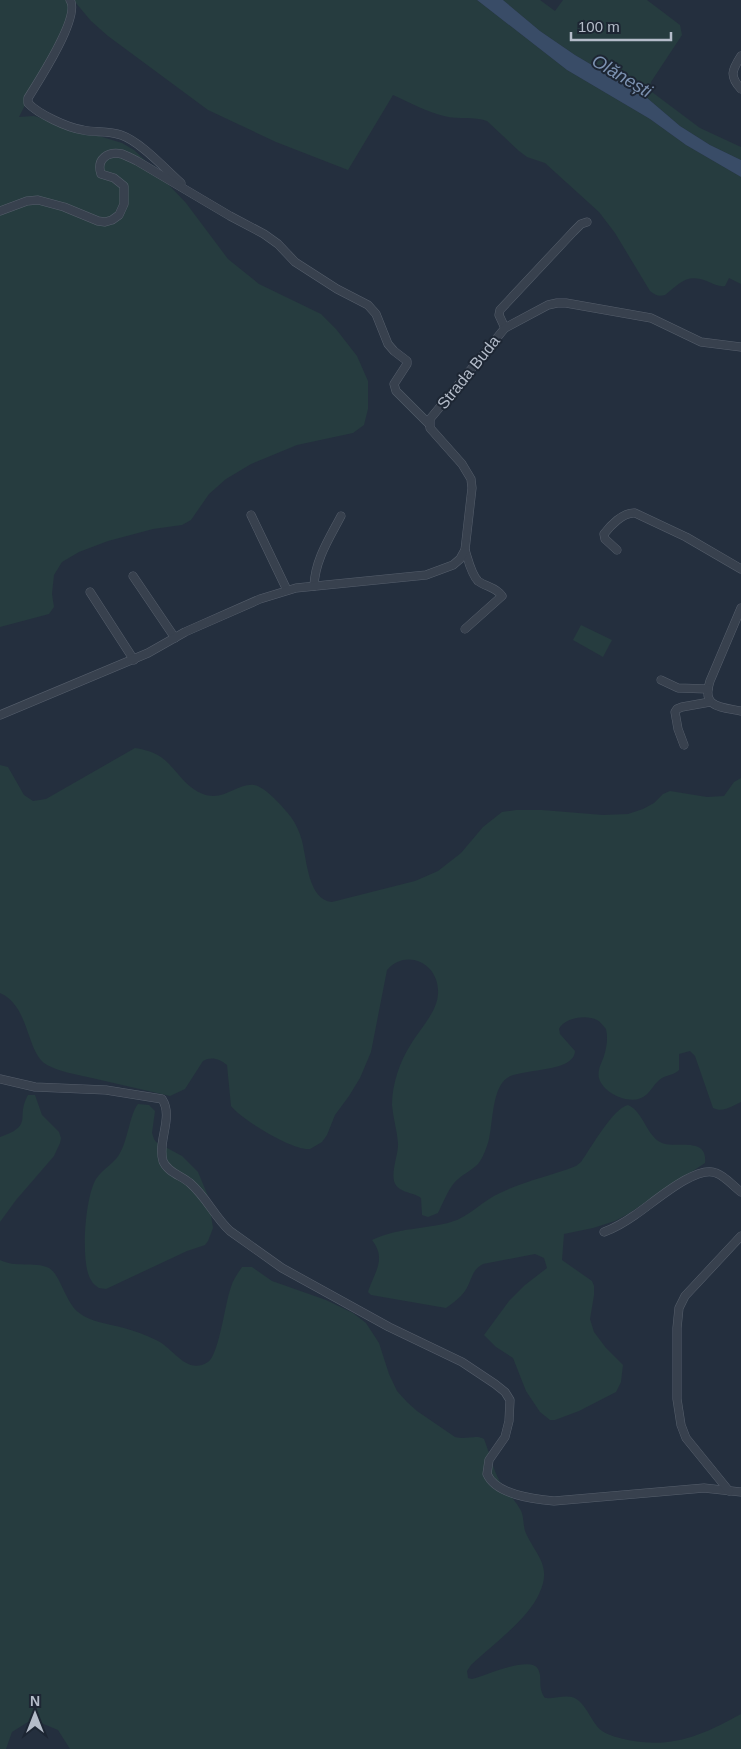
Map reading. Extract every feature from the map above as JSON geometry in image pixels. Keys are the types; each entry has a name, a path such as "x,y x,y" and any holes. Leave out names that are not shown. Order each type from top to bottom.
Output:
{"street":[{"path":"70,0 72,12 68,25 58,48 28,98 28,103 68,126 82,130 123,135 198,197"},
{"path":"741,56 733,71 733,77 741,89"},
{"path":"0,212 27,200 38,200 64,207 98,221 112,220 119,215 124,204 124,186 114,178 101,174 99,170 100,163 103,158 111,154 122,154 138,161 264,234 307,270 368,305 376,314 388,344 407,360 407,364 394,384 396,391 429,424"},
{"name":"Strada Buda","path":"505,328 499,315 500,310 573,232 581,224 587,222"},
{"name":"Strada Buda","path":"465,550 472,488 471,479 468,472 433,432 429,424 433,415 505,328 548,305 566,303 651,318 700,342 741,347"},
{"path":"617,550 605,539 604,534 623,516 634,512 686,537 741,569"},
{"path":"252,515 287,590"},
{"path":"314,586 318,561 341,516"},
{"path":"0,715 134,660 231,611 287,590 426,575 453,566 465,550"},
{"path":"465,550 478,581 492,587 502,596 465,629"},
{"path":"133,576 175,638"},
{"path":"90,592 134,660"},
{"path":"741,608 707,694 710,702 716,706 741,711"},
{"path":"661,680 678,688 708,689"},
{"path":"684,745 678,729 675,712 682,707 710,702"},
{"path":"0,1079 35,1087 106,1090 162,1100 166,1105 162,1151 163,1161 166,1166 201,1193 223,1224 235,1235 282,1268 389,1327 462,1362 505,1392 510,1400 509,1421 504,1437 489,1460 487,1474 493,1483 509,1492 540,1500 554,1501 704,1488 741,1492"},
{"path":"604,1232 636,1215 681,1182 703,1172 716,1172 741,1192"},
{"path":"729,1491 686,1438 681,1425 677,1399 677,1328 679,1308 685,1296 741,1236"}],"green space":[{"path":"0,0 477,0 567,70 650,119 686,145 741,177 741,284 729,278 725,286 723,286 695,278 685,280 665,295 659,296 654,294 650,291 615,233 599,212 545,163 527,157 487,121 438,114 393,95 348,170 276,142 208,110 108,36 91,21 76,3 19,117 34,116 122,143 134,150 186,203 228,259 259,284 321,314 336,329 357,356 368,381 368,409 364,425 353,433 297,445 251,464 226,479 209,494 191,520 182,525 153,529 108,541 79,552 62,562 54,575 52,594 54,607 49,614 0,627"},
{"path":"503,0 540,0 555,11 563,0 647,0 680,25 682,35 651,82 650,88 652,92 700,128 741,147 741,160 710,145 680,126 646,97 575,55 540,31"},
{"path":"581,625 612,640 603,657 573,640"},
{"path":"135,748 158,755 188,785 203,794 217,796 248,785 254,785 264,790 279,803 293,820 302,841 313,887 324,900 332,902 415,881 438,871 461,853 483,827 502,812 542,810 603,815 628,814 654,803 663,794 670,791 707,797 724,796 734,782 741,778 741,1102 720,1110 713,1108 695,1056 690,1051 679,1054 679,1070 660,1080 646,1095 634,1100 612,1094 606,1089 599,1078 599,1069 606,1045 606,1029 600,1022 592,1018 581,1017 570,1020 559,1029 560,1034 575,1051 572,1058 557,1067 514,1075 502,1083 498,1090 489,1139 482,1159 454,1183 438,1213 428,1217 422,1215 421,1198 400,1189 396,1185 393,1174 398,1148 392,1105 395,1081 407,1051 435,1007 438,994 434,974 420,962 403,960 395,963 387,970 371,1052 360,1078 335,1115 327,1135 322,1142 310,1149 292,1145 268,1134 237,1112 231,1106 227,1065 212,1058 203,1061 185,1089 170,1096 49,1066 38,1056 17,1007 0,993 0,765 8,767 24,795 33,801 46,799"},
{"path":"28,1095 35,1095 42,1115 59,1132 60,1143 54,1156 16,1200 0,1222 0,1137 11,1133 21,1125 24,1103"},
{"path":"138,1104 149,1105 155,1111 152,1133 156,1142 182,1156 198,1172 208,1196 213,1228 205,1245 187,1251 106,1289 99,1288 91,1280 86,1260 85,1230 89,1200 96,1179 119,1155"},
{"path":"628,1105 638,1113 648,1130 657,1140 668,1144 696,1146 702,1149 705,1155 705,1163 615,1221 564,1234 562,1260 592,1281 594,1286 590,1319 594,1332 606,1348 623,1365 621,1382 616,1392 579,1411 550,1420 540,1412 526,1391 513,1358 496,1347 484,1335 509,1301 525,1285 547,1268 544,1258 535,1254 479,1266 463,1294 446,1308 371,1295 368,1292 377,1270 379,1258 376,1246 372,1240 392,1233 441,1225 458,1220 493,1196 576,1166 581,1162 609,1121 616,1113"},
{"path":"0,1260 12,1264 37,1265 49,1268 53,1271 73,1307 78,1312 94,1320 152,1338 186,1363 193,1365 208,1362 212,1357 219,1339 231,1287 242,1267 252,1267 272,1281 326,1300 353,1313 366,1323 379,1343 389,1374 397,1391 407,1402 455,1437 478,1437 484,1439 498,1478 518,1505 523,1517 525,1531 541,1561 544,1575 543,1584 534,1603 508,1632 471,1665 467,1671 468,1678 472,1679 517,1665 533,1665 538,1669 541,1690 545,1698 566,1696 577,1699 602,1731 628,1740 659,1743 687,1738 714,1728 741,1714 741,1749 70,1749 58,1730 41,1723 28,1722 12,1732 6,1749 0,1749"}],"water":[{"path":"477,0 503,0 540,31 575,55 646,97 680,126 710,145 741,160 741,177 686,145 650,119 567,70"}],"water label":[{"name":"Olănești","path":"622,76"}]}
